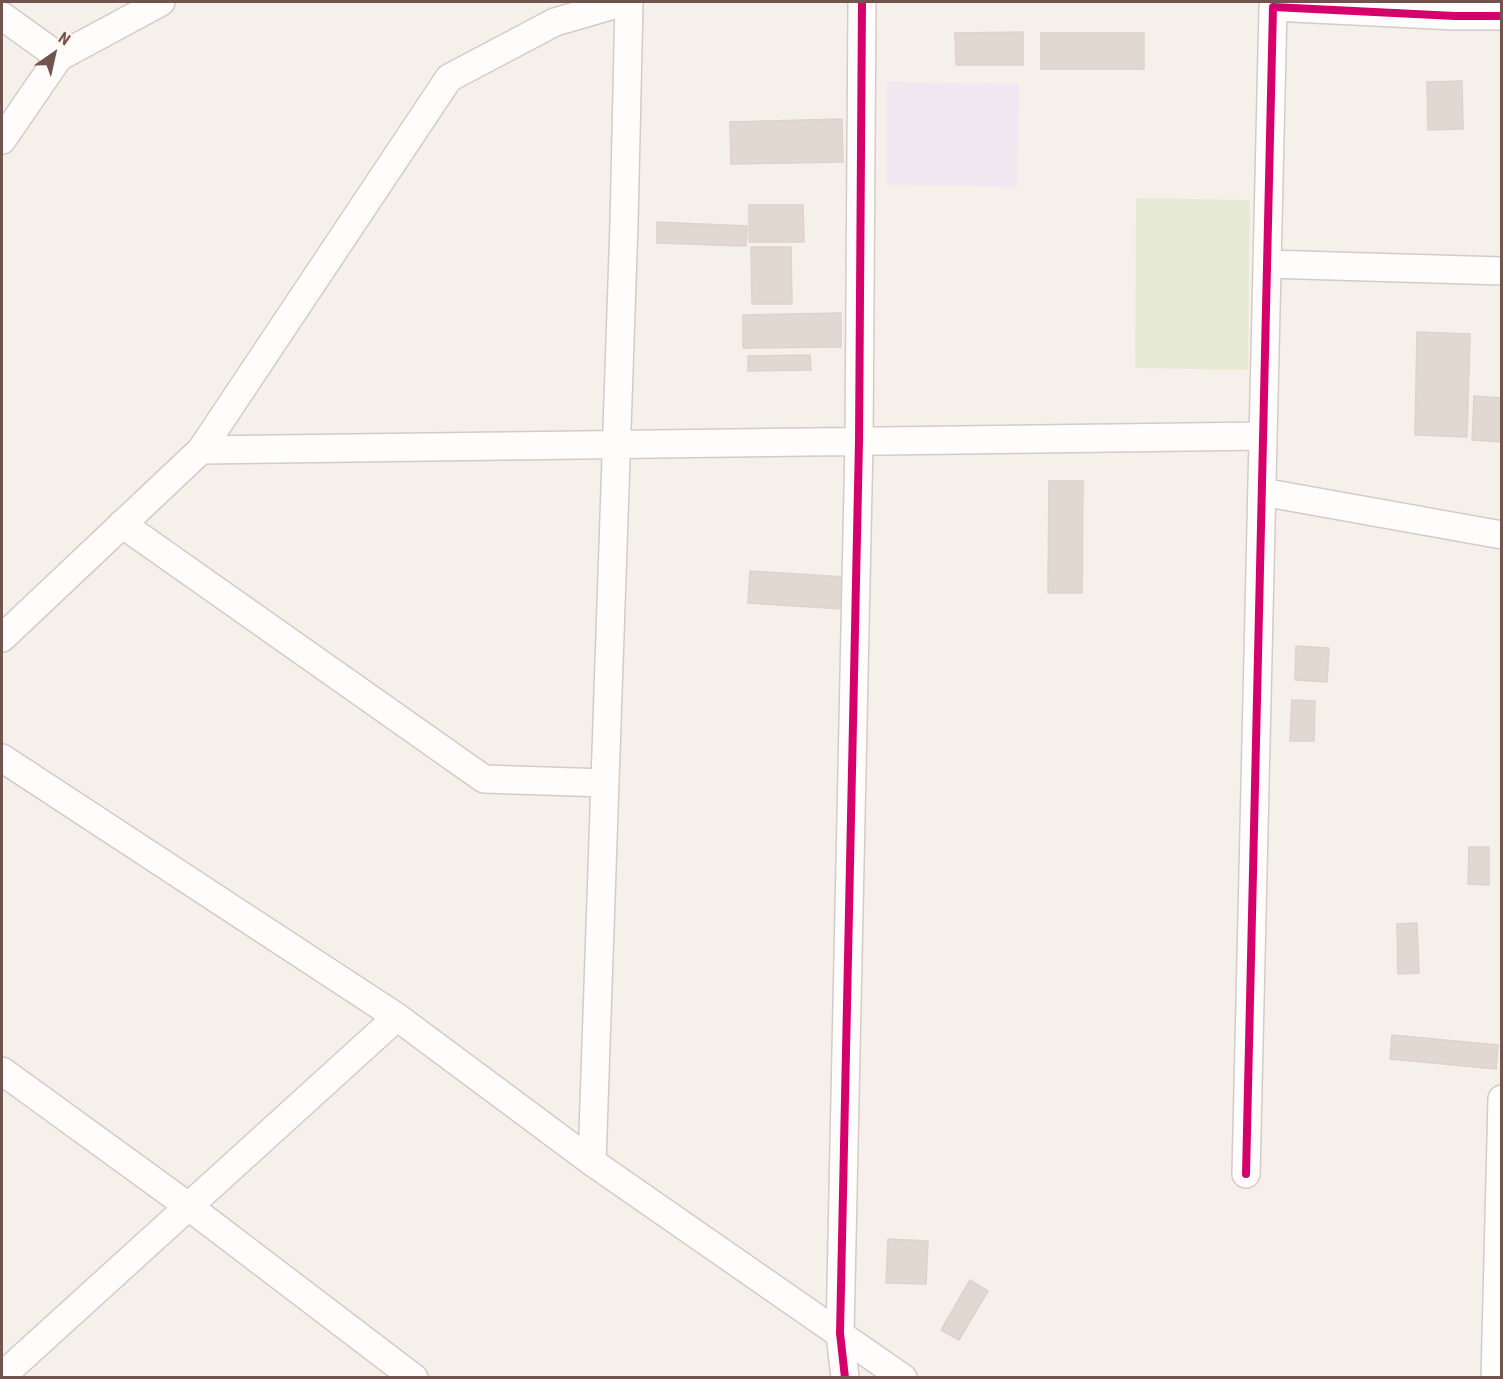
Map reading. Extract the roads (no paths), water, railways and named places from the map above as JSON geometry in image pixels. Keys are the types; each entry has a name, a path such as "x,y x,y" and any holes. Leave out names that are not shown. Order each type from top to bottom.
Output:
{"street":[{"path":"2,140 59,57 161,2"},
{"path":"2,638 201,450 449,78 555,22 624,2"},
{"path":"592,1162 624,236 629,2"},
{"path":"845,1377 840,1333 860,441 862,2"},
{"path":"1246,1174 1273,7 1455,16 1502,16"},
{"path":"2,16 59,57"},
{"path":"1267,264 1502,271"},
{"path":"201,450 1263,436"},
{"path":"1262,492 1502,535"},
{"path":"122,524 484,779 605,783"},
{"path":"2,758 397,1017 592,1162 903,1377"},
{"path":"17,1372 188,1206 397,1017"},
{"path":"2,1071 188,1206 414,1377"},
{"path":"1495,1377 1502,1099"}]}
